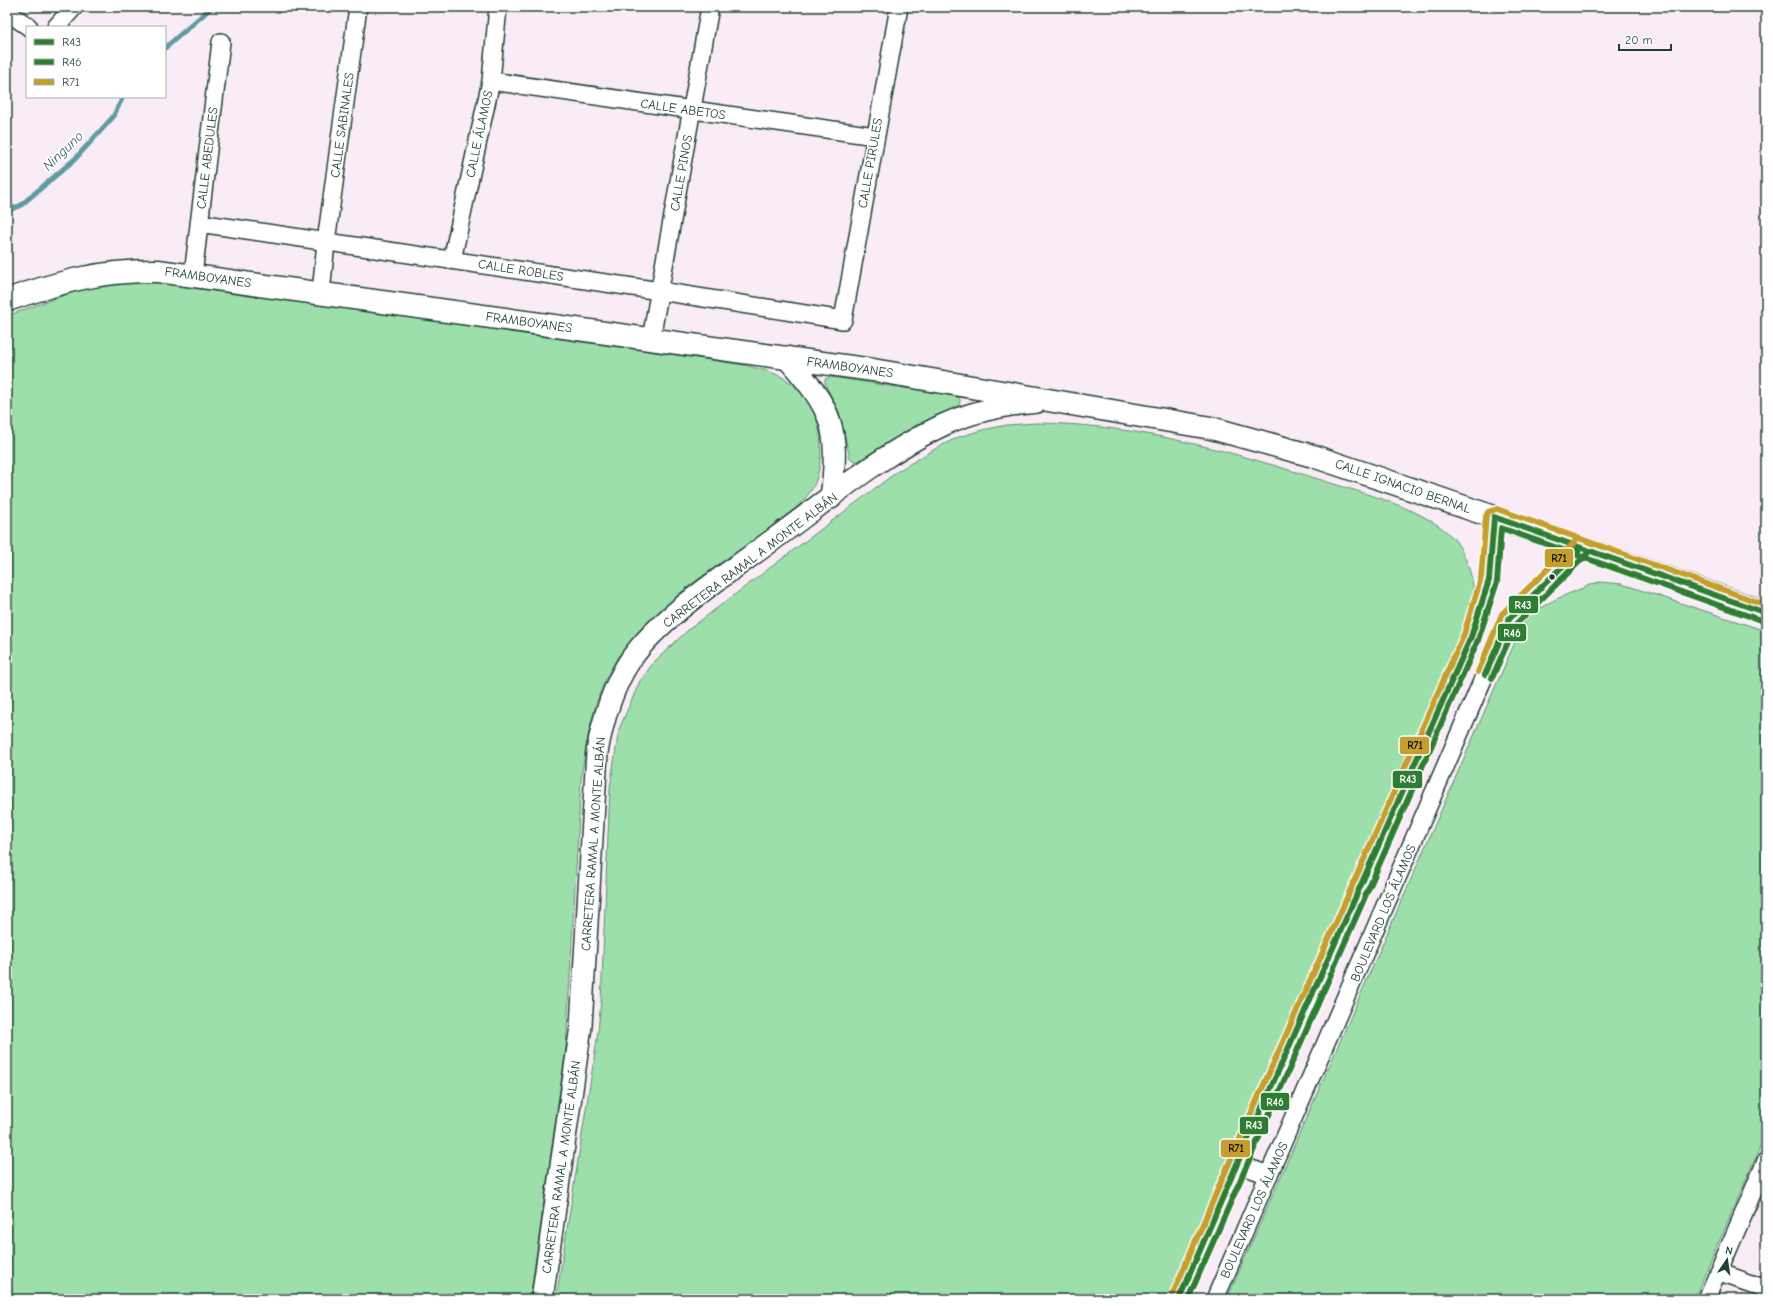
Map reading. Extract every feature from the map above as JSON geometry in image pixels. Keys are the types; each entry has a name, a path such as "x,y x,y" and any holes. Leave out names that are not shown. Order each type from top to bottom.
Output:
{"main road":[{"name":"FRAMBOYANES","path":"7,300 56,284 111,272 127,270 158,271 786,357 881,371 1053,400"},
{"name":"CALLE IGNACIO BERNAL","path":"1053,400 1162,419 1248,437 1313,456 1494,517 1766,613"}],"street":[{"path":"57,26 74,7"},
{"name":"CALLE SABINALES","path":"321,293 326,242 358,7"},
{"name":"CALLE ÁLAMOS","path":"452,260 491,81 498,7"},
{"name":"CALLE PINOS","path":"651,339 710,7"},
{"name":"CALLE PIRULES","path":"843,320 899,7"},
{"path":"7,12 28,26"},
{"name":"CALLE ABEDULES","path":"193,275 221,42"},
{"name":"CALLE ABETOS","path":"491,81 691,111 875,136"},
{"name":"CALLE ROBLES","path":"199,223 660,291 843,320"},
{"path":"786,357 818,396 827,414 834,434 834,468 830,498"},
{"name":"CARRETERA RAMAL A MONTE ALBÁN","path":"542,1299 581,1026 597,752 606,711 620,678 631,658 650,637 704,591 830,498 897,452 940,426 985,409 1008,404 1053,400"},
{"path":"1179,1299 1237,1164 1471,637 1489,580 1494,517"},
{"name":"BOULEVARD LOS ÁLAMOS","path":"1215,1299 1509,619 1581,548"},
{"path":"1707,1299 1766,1160"},
{"path":"1237,1164 1269,1175"},
{"path":"1718,1272 1766,1289"}],"green space":[{"path":"140,279 215,285 743,365 777,374 785,379 800,392 814,413 821,442 821,453 818,475 810,492 800,504 787,515 705,574 652,617 623,650 605,680 599,696 586,746 581,780 566,1047 530,1299 7,1299 7,521 10,497 7,498 7,316 56,298 89,288"},
{"path":"831,377 956,396 960,399 960,402 958,406 915,427 856,462 850,458 839,412 825,384 825,379"},
{"path":"1037,423 1114,429 1189,443 1264,462 1398,505 1428,519 1452,537 1462,551 1466,560 1474,590 1474,607 1467,630 1170,1299 556,1299 597,1040 601,1002 610,788 619,729 640,681 654,662 688,630 898,471 940,446 959,437 982,430 1007,425"},
{"path":"1600,582 1622,584 1766,631 1766,1134 1694,1299 1227,1299 1522,626 1536,611 1554,600"}],"waterway":[{"name":"Ninguno","path":"166,47 212,7"},
{"name":"Ninguno","path":"7,210 20,206 75,159 113,117 122,98"}],"transit line":[{"name":"R71","path":"1172,1296 1230,1161 1464,634 1481,578 1486,516 1488,512 1497,509 1766,605"},
{"name":"R43","path":"1179,1299 1237,1164 1471,637 1489,580 1494,517 1766,613"},
{"name":"R46","path":"1188,1299 1478,640 1497,582 1501,528 1763,621"},
{"name":"R71","path":"1478,672 1502,614 1575,542"},
{"name":"R43","path":"1485,675 1509,619 1581,548"},
{"name":"R46","path":"1492,678 1516,624 1587,554"}]}
